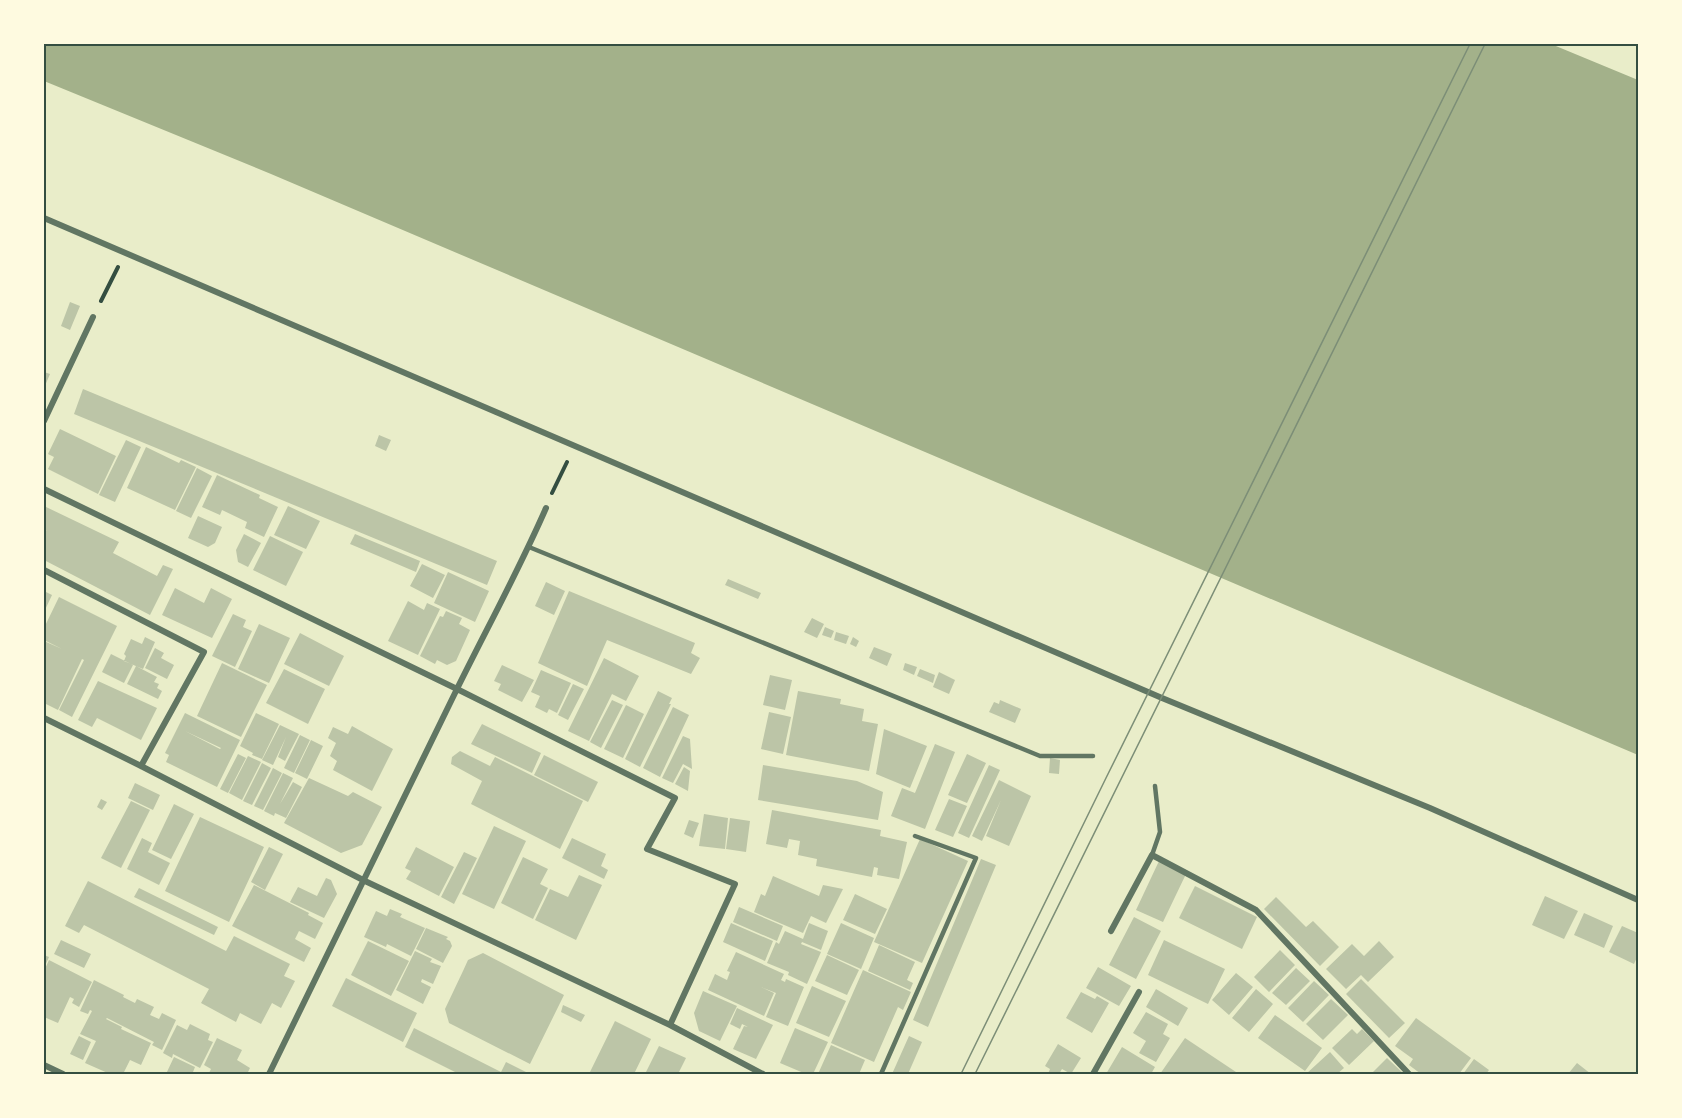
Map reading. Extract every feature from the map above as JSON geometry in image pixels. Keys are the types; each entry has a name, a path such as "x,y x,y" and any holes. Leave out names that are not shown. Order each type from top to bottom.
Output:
{"street":[{"path":"44,219 1162,698 1430,808 1638,900"},
{"path":"44,421 93,317"},
{"path":"44,489 457,689 675,798 647,849 735,884 670,1024"},
{"path":"269,1074 529,547 546,508"},
{"path":"44,570 204,652 141,766"},
{"path":"44,718 365,881 670,1024 763,1074"},
{"path":"1111,931 1152,855 1256,910 1409,1074"},
{"path":"1093,1074 1139,992"},
{"path":"44,1065 63,1074"}],"lane":[{"path":"529,547 1040,756 1093,756"},
{"path":"1152,855 1160,832 1155,786"},
{"path":"881,1074 976,858 915,836"}],"path":[{"path":"93,317 125,253"},
{"path":"546,508 567,461"}],"shaded area":[{"path":"44,44 1551,44 1638,80 1638,755 271,174 44,81"}],"building":[{"path":"70,302 80,306 70,330 61,326"},
{"path":"44,372 50,374 44,388"},
{"path":"83,389 497,561 487,585 74,414"},
{"path":"60,429 116,456 98,494 48,469 54,457 48,454"},
{"path":"379,435 391,440 386,451 375,446"},
{"path":"126,440 141,447 115,502 99,495"},
{"path":"146,447 179,463 181,460 196,467 175,510 127,488"},
{"path":"197,468 212,476 191,518 176,511"},
{"path":"217,475 260,495 259,498 278,507 264,537 245,528 247,522 222,510 220,515 202,507"},
{"path":"44,506 119,542 113,553 157,576 163,565 173,569 150,615 44,560 44,531 47,531 44,530"},
{"path":"288,506 320,521 306,549 274,535"},
{"path":"198,516 222,527 215,543 208,547 188,538"},
{"path":"244,534 261,543 248,567 238,562 236,550"},
{"path":"355,534 420,561 416,572 350,544"},
{"path":"270,536 303,552 286,586 253,570"},
{"path":"422,564 445,575 433,598 410,586"},
{"path":"448,572 489,591 475,622 434,603"},
{"path":"728,579 761,593 758,599 725,585"},
{"path":"546,582 565,591 554,615 535,606"},
{"path":"175,588 204,603 211,588 232,599 212,638 162,615"},
{"path":"44,591 52,595 44,612"},
{"path":"569,591 695,643 691,653 700,658 691,674 607,640 587,686 538,663"},
{"path":"59,597 117,626 72,717 59,710 84,660 82,659 58,710 44,703 44,641 62,649 44,640 44,628"},
{"path":"408,601 424,610 427,603 440,609 418,655 388,641"},
{"path":"446,611 462,618 459,624 470,630 456,661 447,665 437,660 435,664 420,656 440,616 443,617"},
{"path":"233,614 246,620 243,627 252,631 235,667 212,656"},
{"path":"812,618 824,624 817,638 804,632"},
{"path":"259,624 290,638 269,683 238,669"},
{"path":"825,627 834,631 831,638 822,635"},
{"path":"836,632 849,636 846,644 834,640"},
{"path":"300,633 344,656 329,686 284,664"},
{"path":"145,637 155,642 143,669 124,661 126,656 124,654 131,639 142,644"},
{"path":"853,637 859,641 856,647 850,644"},
{"path":"874,647 892,654 887,666 869,658"},
{"path":"155,648 164,653 161,658 174,665 167,679 145,668"},
{"path":"111,654 133,665 124,683 102,672"},
{"path":"604,658 639,676 626,701 612,694 589,741 568,731"},
{"path":"222,663 267,685 241,737 197,716"},
{"path":"905,663 917,667 914,675 903,670"},
{"path":"502,665 534,680 522,702 498,690 501,684 494,681"},
{"path":"136,666 157,677 154,682 159,684 157,688 162,691 158,699 127,684"},
{"path":"284,669 325,689 308,724 266,703"},
{"path":"920,669 935,675 933,683 917,676"},
{"path":"541,670 571,683 557,713 549,709 547,713 535,707 540,696 531,692"},
{"path":"939,672 955,680 949,694 933,687"},
{"path":"770,675 792,680 785,710 763,705"},
{"path":"98,681 157,708 141,740 97,718 92,727 78,720"},
{"path":"573,684 584,689 568,720 558,715"},
{"path":"658,691 672,698 669,704 671,704 640,767 625,759"},
{"path":"798,691 841,699 840,704 864,709 862,721 878,724 869,771 786,755"},
{"path":"612,700 623,705 601,748 590,742"},
{"path":"1000,700 1021,709 1015,723 989,712 994,702 999,704"},
{"path":"626,705 644,714 623,758 604,749"},
{"path":"673,707 689,715 660,777 643,768"},
{"path":"769,712 791,717 783,754 761,749"},
{"path":"185,713 240,740 217,787 166,762 169,755 165,753","holes":["185,731 221,748 220,749"]},
{"path":"256,713 279,724 262,759 240,746"},
{"path":"482,724 541,753 532,773 471,744"},
{"path":"280,725 299,734 285,761 278,757 286,737 273,765 262,760"},
{"path":"352,726 393,749 372,791 333,770 337,761 330,756 336,743 328,738 333,727 348,734"},
{"path":"884,729 927,746 910,788 876,774"},
{"path":"300,735 310,740 294,773 284,768"},
{"path":"683,736 690,739 692,769 683,764 673,783 662,778"},
{"path":"311,740 323,746 307,779 295,773"},
{"path":"935,744 955,752 925,829 891,816 902,788 915,793"},
{"path":"460,751 490,766 495,757 583,801 560,849 471,804 482,781 451,764 452,757"},
{"path":"238,754 246,758 228,793 220,789"},
{"path":"967,754 986,763 967,803 948,795"},
{"path":"544,755 598,782 588,802 534,775"},
{"path":"248,756 261,762 242,800 229,793"},
{"path":"1050,758 1060,760 1059,774 1049,773"},
{"path":"262,763 271,768 252,805 243,801"},
{"path":"763,765 857,781 883,792 878,820 758,800"},
{"path":"989,765 1000,770 969,838 958,833"},
{"path":"684,767 690,771 688,791 675,784"},
{"path":"273,768 282,773 263,810 254,806"},
{"path":"283,773 293,778 280,804 293,782 302,787 286,818 264,811"},
{"path":"309,778 348,796 353,792 382,807 362,845 341,853 284,823"},
{"path":"999,780 1031,796 1009,846 986,836 1001,800 982,841 972,836"},
{"path":"135,783 160,795 153,810 128,798"},
{"path":"101,799 107,802 102,810 97,807"},
{"path":"949,799 967,806 953,837 935,830"},
{"path":"131,801 150,810 121,868 101,858"},
{"path":"174,804 194,814 171,859 152,850"},
{"path":"772,810 881,830 880,836 907,842 899,879 877,875 878,868 874,867 872,877 816,866 817,859 798,855 800,841 789,839 787,848 766,844"},
{"path":"704,814 728,818 725,849 699,846"},
{"path":"200,817 264,847 229,922 165,891"},
{"path":"730,818 750,821 746,852 726,849"},
{"path":"689,820 699,823 693,838 684,834"},
{"path":"494,826 526,841 494,909 462,894"},
{"path":"142,838 152,843 148,852 170,863 159,885 127,869"},
{"path":"572,838 606,854 601,866 608,870 604,879 562,858"},
{"path":"920,839 968,861 922,963 874,942"},
{"path":"269,847 283,854 265,890 251,882"},
{"path":"416,847 454,867 439,896 406,879 411,871 405,868"},
{"path":"464,852 477,858 454,904 441,897"},
{"path":"523,857 548,869 540,884 548,888 533,919 501,903"},
{"path":"981,859 996,865 928,1027 913,1020"},
{"path":"1159,861 1186,874 1163,922 1136,910"},
{"path":"579,875 602,885 576,940 535,920 550,889 568,897"},
{"path":"773,876 819,896 823,885 843,889 826,923 811,916 803,933 754,912 761,894 765,896"},
{"path":"326,878 331,880 337,894 324,918 290,902 298,887 317,896"},
{"path":"88,881 226,951 234,936 290,964 284,976 295,981 281,1008 272,1003 261,1024 240,1013 236,1022 201,1003 209,989 84,925 79,933 65,926"},
{"path":"254,885 309,913 308,915 323,923 315,939 299,931 295,939 311,948 304,962 232,926"},
{"path":"1195,886 1257,917 1242,949 1179,918"},
{"path":"139,888 218,927 214,935 134,897"},
{"path":"855,894 887,909 875,934 843,920"},
{"path":"1545,896 1578,911 1564,939 1532,925"},
{"path":"1276,897 1306,927 1313,921 1339,947 1320,966 1264,909"},
{"path":"739,907 783,926 777,941 733,922"},
{"path":"390,909 402,914 400,917 425,928 411,956 387,944 386,947 364,937 376,911 387,916"},
{"path":"1584,913 1613,926 1604,948 1574,935"},
{"path":"1134,917 1161,931 1136,979 1109,965"},
{"path":"731,923 773,941 765,961 723,942"},
{"path":"809,923 828,931 821,950 802,942 801,944 821,952 807,984 788,975 789,972 767,963 776,942 779,944 785,931 803,939"},
{"path":"841,923 874,938 861,969 827,954"},
{"path":"1622,926 1638,933 1638,955 1634,964 1609,952"},
{"path":"426,928 448,937 446,939 450,941 452,946 443,963 416,949"},
{"path":"61,940 91,954 84,968 54,954"},
{"path":"1164,940 1225,969 1208,1004 1148,975"},
{"path":"368,941 409,961 391,996 351,975"},
{"path":"1379,941 1394,957 1368,982 1361,975 1346,989 1326,969 1352,944 1364,956"},
{"path":"879,945 915,962 907,980 913,983 910,990 868,971"},
{"path":"1280,950 1295,965 1269,992 1254,977"},
{"path":"415,951 432,959 430,962 441,966 433,984 422,979 421,982 431,987 423,1004 396,990"},
{"path":"736,952 784,974 781,980 785,982 786,979 804,987 788,1026 766,1017 776,993 761,987 774,993 764,1016 708,990 715,974 727,980 730,972 727,971"},
{"path":"483,953 564,995 530,1064 449,1023 445,1009 468,960"},
{"path":"44,955 49,957 44,968"},
{"path":"827,955 859,970 847,995 815,981"},
{"path":"49,960 92,982 79,1007 72,1003 74,999 70,997 58,1023 44,1017 44,971"},
{"path":"1098,967 1131,986 1119,1006 1086,988"},
{"path":"1296,968 1310,981 1286,1005 1272,993"},
{"path":"863,970 911,992 903,1010 898,1007 874,1062 831,1043"},
{"path":"1236,973 1253,987 1229,1015 1212,1000"},
{"path":"346,978 417,1013 403,1042 332,1006"},
{"path":"1361,979 1405,1023 1389,1038 1346,994"},
{"path":"94,980 135,1003 137,999 154,1007 150,1015 159,1019 162,1013 176,1020 162,1050 152,1045 154,1042 106,1019 151,1043 141,1065 130,1060 123,1074 112,1072 110,1074 85,1063 96,1041 80,1034 92,1011 90,1010 88,1014 80,1011"},
{"path":"1314,981 1329,995 1303,1022 1288,1008"},
{"path":"812,986 846,1001 829,1037 796,1023"},
{"path":"1156,989 1188,1008 1178,1026 1146,1007"},
{"path":"1256,989 1273,1004 1249,1032 1232,1018"},
{"path":"703,991 737,1006 720,1041 699,1031 694,1013"},
{"path":"1081,992 1095,999 1097,996 1109,1003 1092,1033 1066,1018"},
{"path":"1331,999 1348,1015 1323,1040 1306,1024"},
{"path":"563,1005 585,1015 581,1022 561,1012"},
{"path":"737,1008 773,1025 756,1059 733,1049 744,1026 748,1027 742,1024 740,1029 730,1024"},
{"path":"1146,1012 1168,1024 1163,1034 1170,1038 1156,1062 1139,1053 1146,1041 1133,1033"},
{"path":"1275,1015 1322,1048 1305,1071 1258,1038"},
{"path":"1416,1018 1471,1058 1459,1074 1421,1074 1409,1065 1413,1059 1395,1046"},
{"path":"615,1021 651,1039 634,1074 589,1074"},
{"path":"190,1024 210,1034 208,1040 213,1042 200,1068 173,1054 172,1058 163,1053 177,1025 187,1030"},
{"path":"414,1028 501,1072 506,1062 526,1072 524,1074 459,1074 405,1047"},
{"path":"795,1028 828,1042 813,1074 806,1074 780,1063"},
{"path":"1352,1029 1357,1034 1362,1029 1374,1041 1349,1065 1332,1048"},
{"path":"79,1036 91,1042 83,1060 70,1054"},
{"path":"909,1036 922,1042 908,1074 892,1074"},
{"path":"217,1038 242,1050 237,1060 250,1068 247,1074 209,1073 211,1069 204,1065"},
{"path":"1185,1038 1239,1074 1160,1074"},
{"path":"1058,1044 1081,1058 1071,1074 1062,1069 1059,1074 1048,1074 1050,1069 1045,1066"},
{"path":"831,1045 865,1060 859,1074 818,1074"},
{"path":"659,1046 686,1058 678,1074 645,1074"},
{"path":"1122,1047 1155,1067 1151,1074 1106,1074"},
{"path":"1330,1052 1344,1068 1337,1074 1306,1074"},
{"path":"174,1057 195,1067 193,1072 197,1074 166,1074"},
{"path":"1387,1058 1404,1074 1371,1074"},
{"path":"1474,1059 1489,1070 1486,1074 1463,1074"},
{"path":"1577,1063 1591,1074 1568,1074"}],"tram line":[{"path":"961,1074 1470,44"},
{"path":"975,1074 1485,44"}]}
